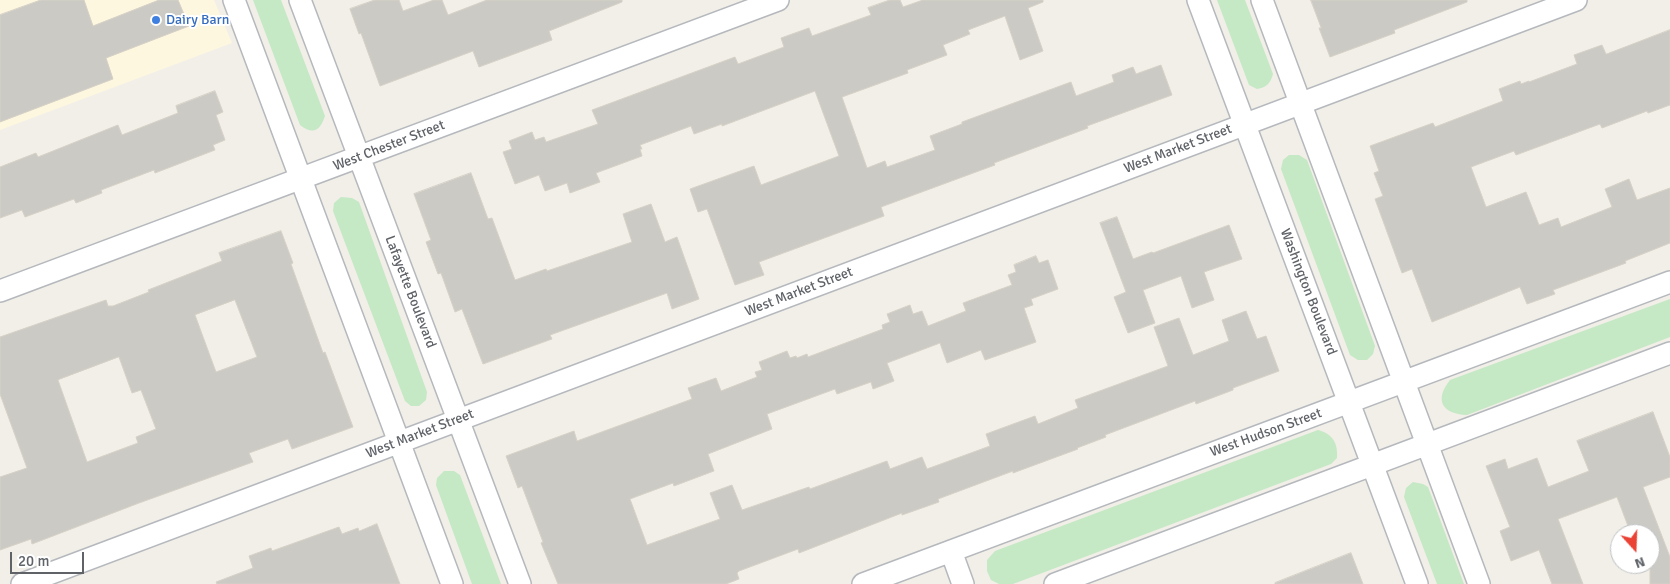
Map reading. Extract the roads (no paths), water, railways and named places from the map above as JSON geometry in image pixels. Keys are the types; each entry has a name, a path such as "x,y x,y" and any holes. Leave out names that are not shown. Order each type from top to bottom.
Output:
{"street":[{"path":"234,0 452,584"},
{"name":"Lafayette Boulevard","path":"300,0 520,584"},
{"name":"West Chester Street","path":"0,292 778,0"},
{"name":"Washington Boulevard","path":"1198,0 1417,584"},
{"path":"1262,0 1479,584"},
{"name":"West Market Street","path":"22,584 1576,0"},
{"name":"West Hudson Street","path":"863,584 1670,282"},
{"path":"1055,584 1670,353"},
{"path":"950,551 964,584"}],"place":[{"name":"Dairy Barn","path":"156,20"}]}
